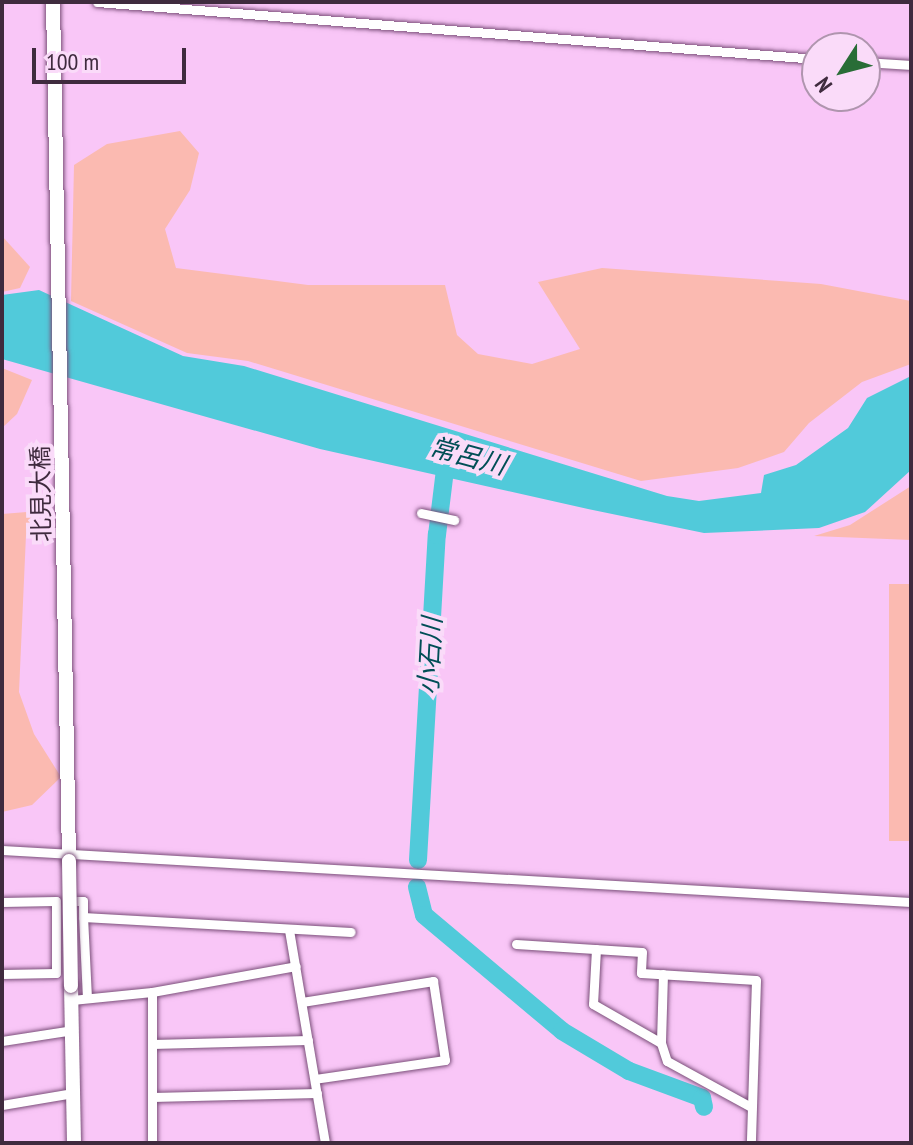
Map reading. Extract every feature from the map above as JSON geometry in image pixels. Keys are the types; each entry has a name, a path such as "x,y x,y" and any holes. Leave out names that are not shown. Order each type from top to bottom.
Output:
{"street":[{"name":"北見大橋","path":"53,2 69,857 77,995 73,1030 74,1143"},
{"path":"97,2 801,58"},
{"path":"881,63 911,65"},
{"path":"421,513 454,520"},
{"path":"2,850 69,857 911,902"},
{"path":"2,974 56,973 56,901"},
{"path":"2,902 83,901 77,995 152,992 296,966"},
{"path":"83,917 351,932"},
{"path":"289,930 325,1143"},
{"path":"516,944 642,952 641,973 756,980 751,1143"},
{"path":"596,949 593,1004 661,1043"},
{"path":"663,974 661,1043 667,1061 751,1107"},
{"path":"302,1002 433,981 445,1060 315,1079"},
{"path":"152,992 152,1143"},
{"path":"2,1041 73,1030"},
{"path":"152,1044 308,1040"},
{"path":"2,1105 73,1093"},
{"path":"152,1097 317,1093"}],"shaded area":[{"path":"180,131 199,153 190,190 165,229 176,268 308,285 445,285 457,335 478,354 532,364 580,349 538,282 602,268 821,284 911,301 911,364 862,382 809,423 784,452 738,468 641,481 248,361 187,353 71,301 74,165 107,144"},
{"path":"2,236 30,267 20,288 2,292"},
{"path":"2,368 32,380 17,414 2,428"},
{"path":"911,486 911,540 814,536 850,525"},
{"path":"39,511 26,535 19,692 34,734 61,777 32,805 2,812 2,514"},
{"path":"889,584 911,584 911,841 889,841"}],"water":[{"name":"常呂川","path":"39,290 183,356 244,366 667,496 699,501 761,493 764,475 796,465 848,428 867,398 911,376 911,470 865,512 819,528 704,533 320,449 2,359 2,295"}],"waterway":[{"name":"小石川","path":"418,860 437,535 447,453"},
{"name":"小石川","path":"417,887 424,915 562,1031 629,1071 702,1098 704,1107"}]}
